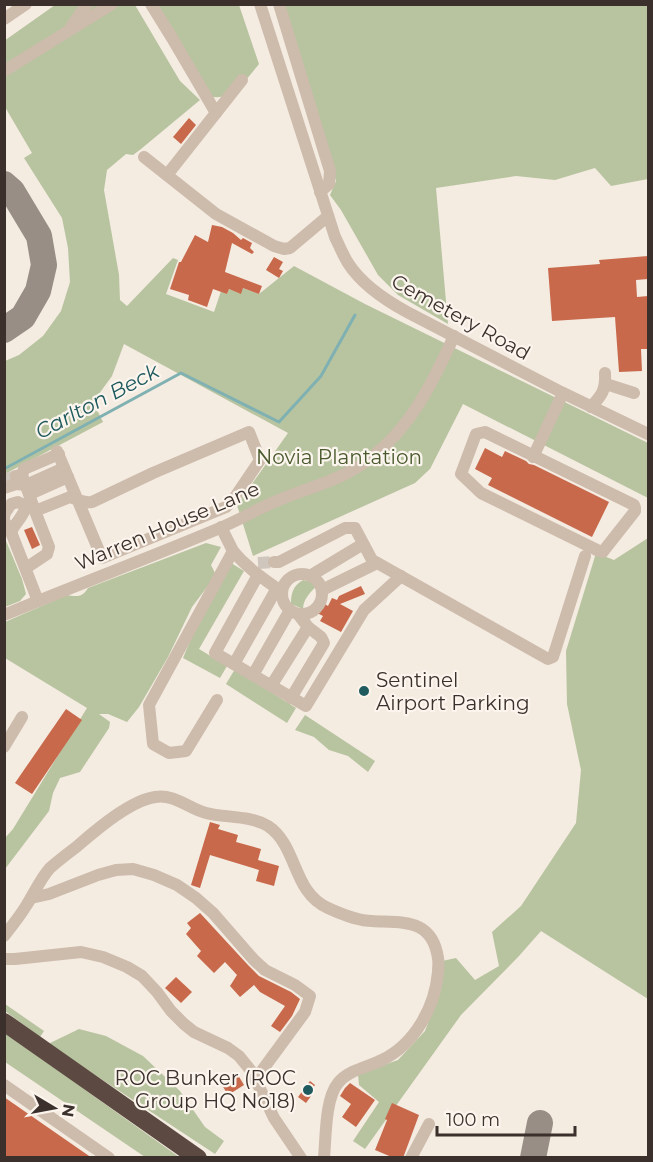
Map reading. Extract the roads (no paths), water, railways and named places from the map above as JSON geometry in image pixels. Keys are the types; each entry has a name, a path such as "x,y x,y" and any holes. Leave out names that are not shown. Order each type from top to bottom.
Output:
{"highway":[{"path":"4,1022 198,1158"}],"street":[{"path":"4,19 26,4"},
{"path":"68,31 87,4"},
{"path":"4,71 111,4"},
{"path":"151,4 216,113"},
{"name":"Cemetery Road","path":"260,4 335,237 349,264 366,285 388,302 563,393 648,433"},
{"path":"279,4 330,171 329,184 320,192"},
{"path":"167,175 242,80"},
{"path":"144,158 216,214 274,246 290,248 328,216"},
{"name":"Warren House Lane","path":"4,615 221,527 274,501 341,477 369,459 394,437 415,411 430,387 454,336"},
{"path":"591,407 602,395 606,379 634,393"},
{"path":"533,457 563,393"},
{"path":"35,511 70,497 77,499 85,503 92,502 249,432 260,460 226,507 102,558 77,499 63,464"},
{"path":"485,432 533,457 634,505 635,511 603,552 481,493 460,474 476,434 479,433 485,432"},
{"path":"26,568 47,554 49,547 24,483 24,469 63,464"},
{"path":"4,488 24,483 63,464"},
{"path":"7,524 38,601"},
{"path":"221,527 237,556 258,569 280,590 284,602 321,637 324,643 291,698"},
{"path":"274,562 279,562 345,528 355,528 374,561 548,659 554,657 585,556"},
{"path":"310,576 363,544"},
{"path":"217,700 186,751 169,753 153,744 149,705 237,556"},
{"path":"322,590 374,561"},
{"path":"258,569 215,653 306,706 364,610 401,576"},
{"path":"234,664 280,590 290,578 303,574 310,576 322,590 320,603 305,614 294,612"},
{"path":"253,675 294,612"},
{"path":"272,686 308,627"},
{"path":"4,747 22,717"},
{"path":"4,936 50,869 105,823 138,803 154,797 178,799 206,813 254,820 268,826 281,839 301,882 314,899 326,908 357,919 410,923 424,930 435,944 439,960 437,984 427,1014 417,1030 398,1051 347,1075 338,1082 330,1098 324,1158"},
{"path":"31,898 49,894 98,875 116,870 133,869 177,885 196,898 213,913 265,970 295,985 310,996 305,1012 255,1080"},
{"path":"4,959 81,952 103,957 142,976 184,1024 194,1032 228,1048 239,1056 252,1072 273,1118 301,1158"},
{"path":"4,1085 109,1158"},
{"path":"411,1158 429,1124"}],"waterway":[{"name":"Carlton Beck","path":"4,469 181,373 279,422 321,376 355,315"}],"tunnel":[{"path":"4,480 16,476"},
{"path":"258,563 274,562"}],"place":[{"name":"Sentinel Airport Parking","path":"364,691"},
{"name":"ROC Bunker (ROC Group HQ No18)","path":"308,1090"}],"park label":[{"name":"Novia Plantation","path":"339,457"}]}
